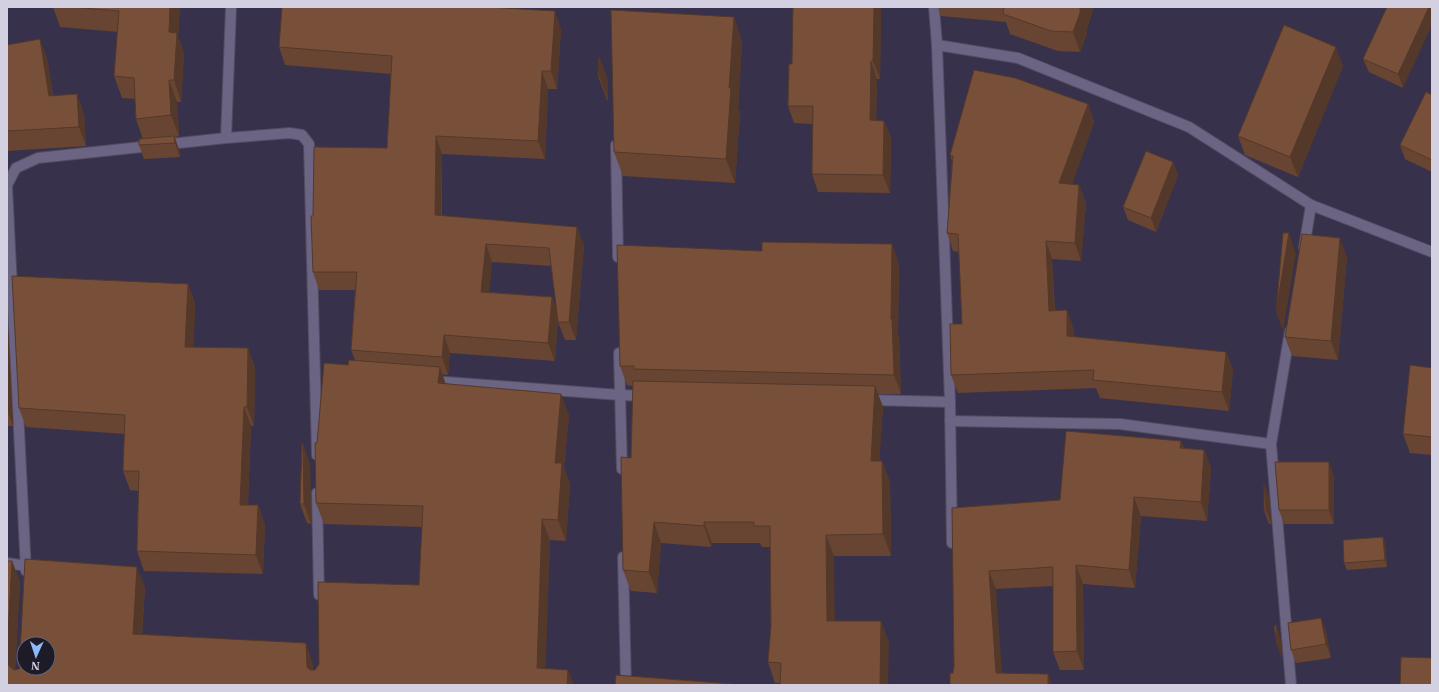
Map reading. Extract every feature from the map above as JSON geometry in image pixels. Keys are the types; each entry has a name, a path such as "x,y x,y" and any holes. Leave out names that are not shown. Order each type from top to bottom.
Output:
{"street":[{"path":"226,138 231,7"},
{"path":"934,7 937,45 950,402 952,549"},
{"path":"937,45 1018,58 1189,127 1311,205 1432,252"},
{"path":"616,132 618,268"},
{"path":"26,582 27,566 7,186 16,168 38,158 226,138 290,133 302,135 309,144 319,372 317,465"},
{"path":"1302,259 1311,205"},
{"path":"1291,685 1271,444 1292,320"},
{"path":"619,340 622,482"},
{"path":"425,380 620,395 659,396"},
{"path":"855,400 950,402"},
{"path":"950,421 1120,424 1271,444"},
{"path":"317,481 319,607"},
{"path":"623,544 626,685"},
{"path":"7,563 27,566"}],"building":[{"path":"71,7 170,7 169,32 177,33 174,80 169,80 171,115 136,119 134,78 114,76 119,11"},
{"path":"282,7 487,7 555,11 551,71 542,71 538,141 436,136 435,215 577,227 569,322 558,322 549,248 486,244 481,292 552,297 548,343 444,335 442,357 351,350 357,272 313,272 311,216 313,216 314,147 387,148 392,56 279,47"},
{"path":"793,7 874,7 870,120 884,121 883,175 812,174 813,106 788,106 789,64 792,64"},
{"path":"1004,7 1080,7 1080,13 1073,32 1051,31 1003,14"},
{"path":"1387,7 1429,7 1398,74 1363,59"},
{"path":"611,10 734,17 726,159 614,152"},
{"path":"1284,25 1336,47 1290,157 1238,136"},
{"path":"40,39 49,96 77,94 79,127 7,131 7,45"},
{"path":"974,70 1015,78 1088,104 1059,183 1079,185 1075,243 1046,241 1049,311 1067,310 1067,336 1226,352 1222,392 1093,380 1094,370 951,375 950,324 962,324 958,234 947,233 953,156 950,155"},
{"path":"1426,92 1432,95 1432,160 1400,145"},
{"path":"174,136 175,143 139,145 139,139"},
{"path":"1146,151 1173,162 1151,218 1123,207"},
{"path":"1283,233 1289,233 1276,312"},
{"path":"1302,234 1340,238 1331,341 1285,337"},
{"path":"762,242 892,244 891,319 894,375 634,369 634,366 620,366 617,245 762,251"},
{"path":"12,276 188,284 185,347 248,348 247,407 244,407 240,505 258,505 256,555 137,551 139,471 123,471 125,415 19,408"},
{"path":"349,360 440,367 438,383 561,394 555,463 562,463 558,520 542,519 537,668 568,670 567,685 7,685 7,653 9,666 14,670 16,670 16,676 56,676 56,636 21,636 25,559 137,567 133,634 306,643 307,667 310,670 315,670 319,664 318,582 419,585 423,506 316,503 315,443 317,443 324,363 348,365"},
{"path":"1410,365 1432,368 1432,437 1403,434"},
{"path":"633,381 875,386 871,461 882,461 883,534 826,535 827,621 881,621 880,685 780,685 781,663 768,662 771,626 770,526 754,526 754,522 704,522 704,526 654,522 649,572 623,570 621,457 631,458"},
{"path":"1066,431 1181,441 1180,448 1204,450 1201,502 1134,497 1129,570 1076,565 1077,651 1053,652 1053,567 989,571 996,673 1048,674 1048,685 950,685 950,673 953,673 954,666 952,508 1060,500"},
{"path":"302,444 304,504 300,504"},
{"path":"1275,462 1329,462 1329,510 1279,510"},
{"path":"1264,484 1266,510 1264,510"},
{"path":"1383,537 1385,560 1344,563 1343,540"},
{"path":"7,561 12,561 7,652"},
{"path":"1321,618 1326,644 1291,650 1288,623"},
{"path":"1276,625 1277,645 1274,626"},
{"path":"1401,657 1432,658 1432,685 1400,685"},
{"path":"616,675 732,684 615,685"}]}
